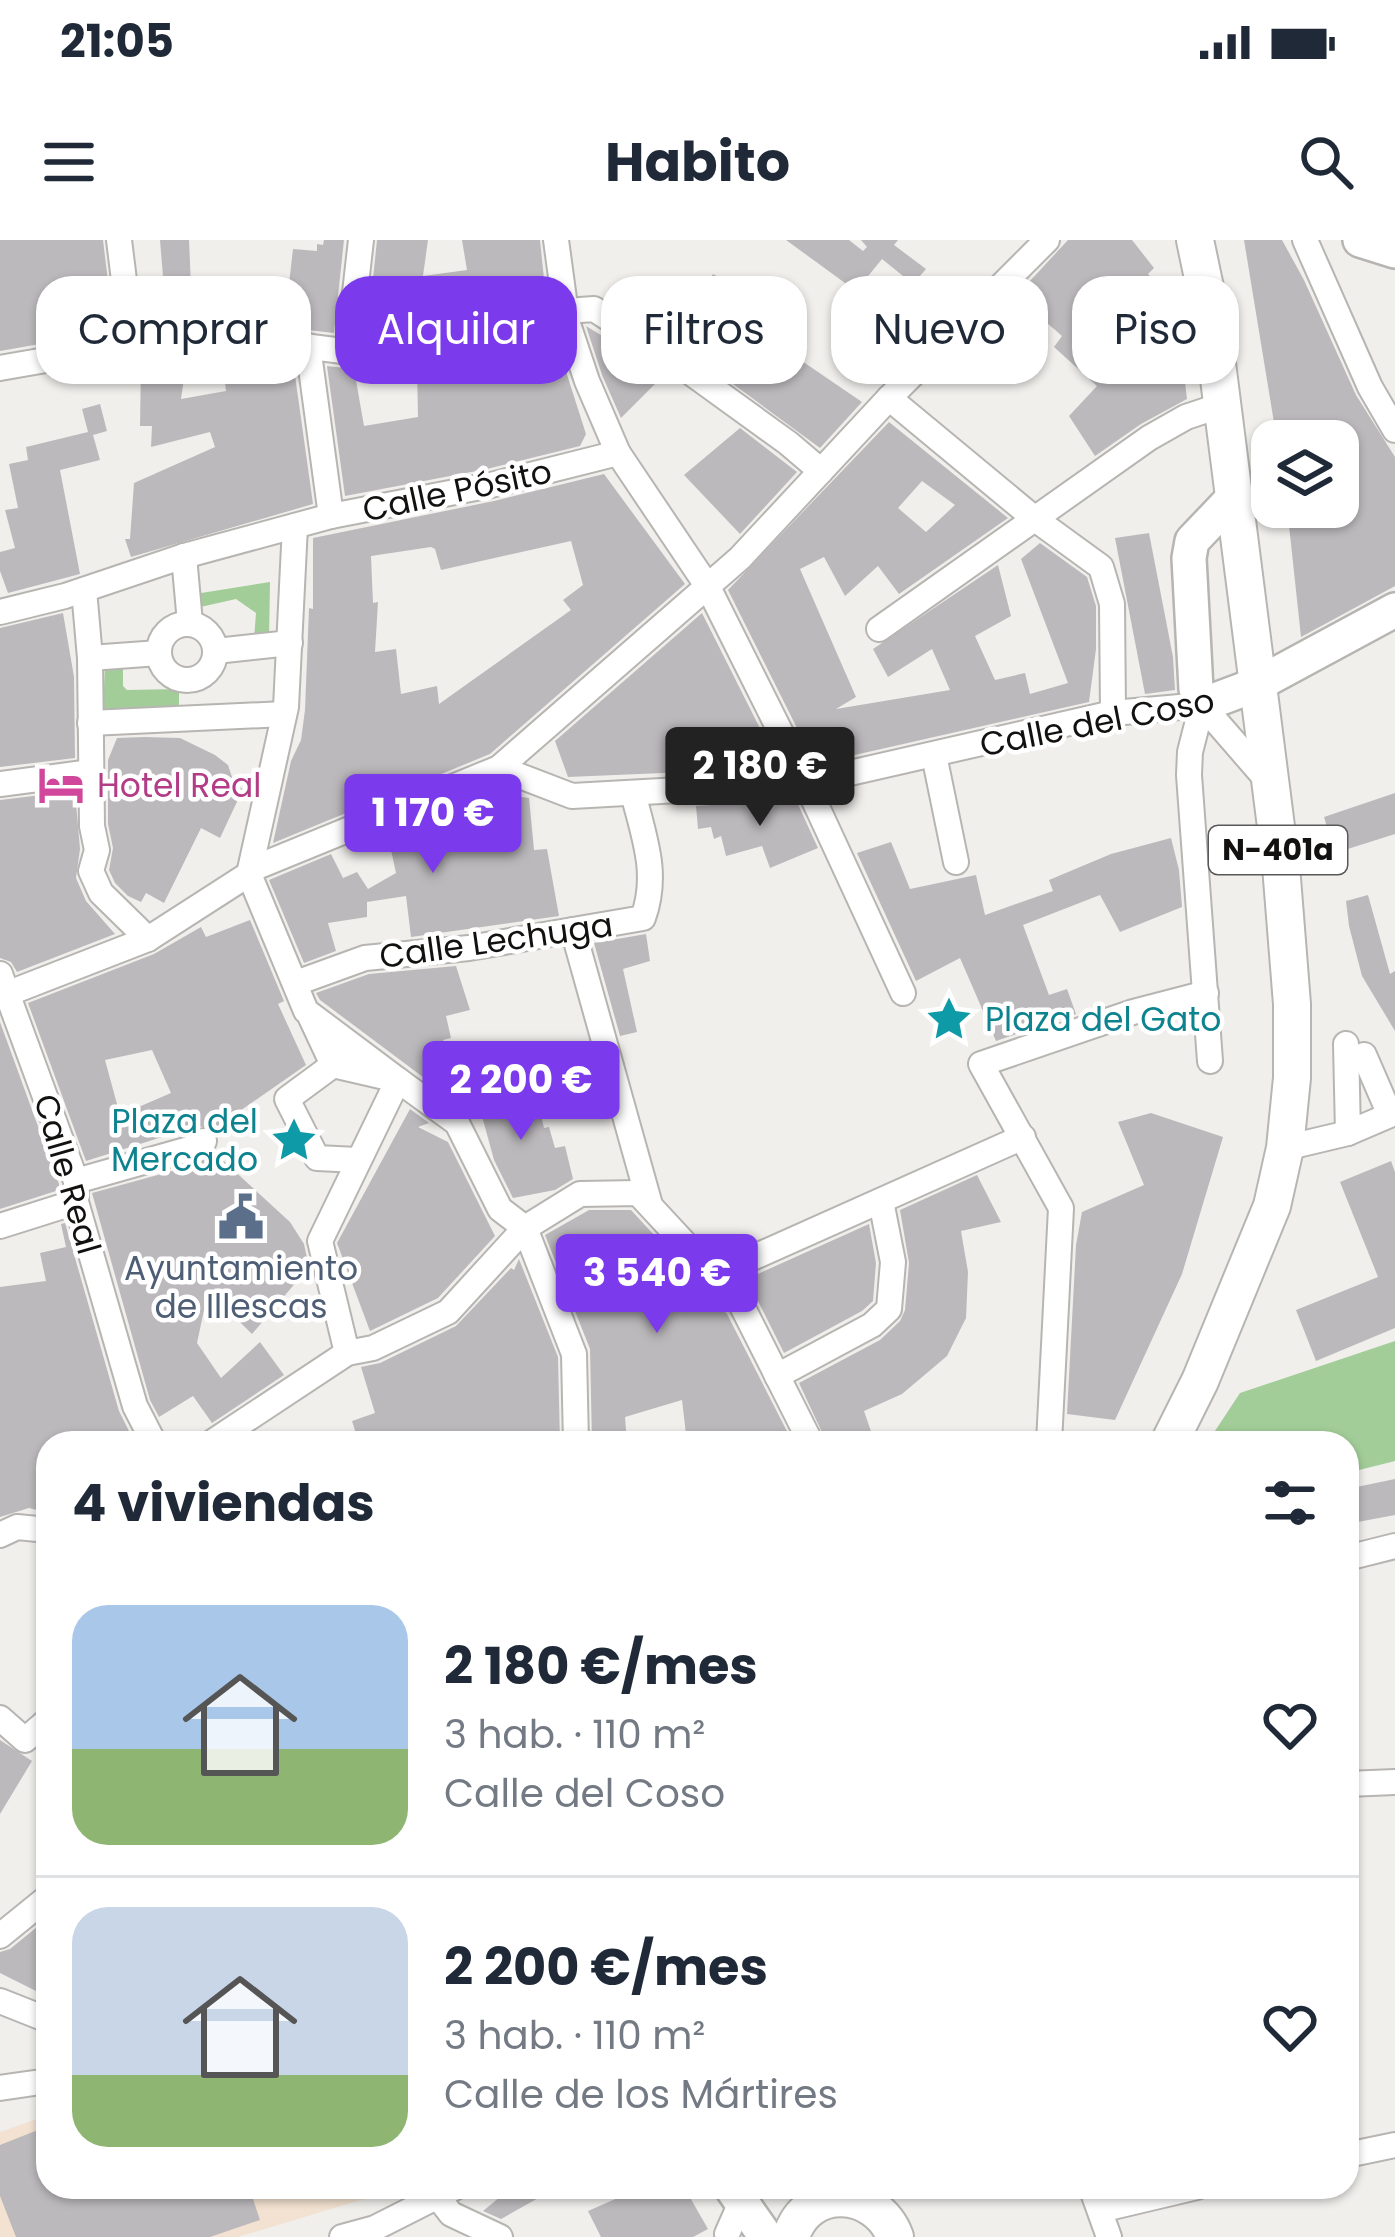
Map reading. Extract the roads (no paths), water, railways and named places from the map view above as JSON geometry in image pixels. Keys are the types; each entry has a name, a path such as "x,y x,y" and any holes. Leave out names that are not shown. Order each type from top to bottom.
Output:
{"main road":[{"name":"N-401a","path":"1174,1431 1265,1224 1285,1148 1292,1078 1292,1004 1281,866 1210,316 1195,240"},
{"path":"873,2199 895,2237"}],"street":[{"path":"118,240 123,276"},
{"path":"357,276 361,240"},
{"path":"556,240 561,276"},
{"path":"3,984 148,938 251,872 499,768 708,587 1046,240"},
{"path":"1305,240 1370,388 1395,430"},
{"path":"1360,240 1395,250"},
{"path":"577,313 594,309 710,386 821,471"},
{"path":"577,352 618,453 708,587 903,993"},
{"path":"0,368 36,362"},
{"path":"311,367 332,516"},
{"path":"889,398 1035,519 1101,567 1112,604 1113,713"},
{"path":"879,629 1149,438 1186,417 1222,405"},
{"name":"Calle Pósito","path":"0,612 332,516 491,485 618,453"},
{"path":"1233,498 1198,533 1189,558 1196,689 1202,705 1268,782"},
{"path":"295,526 284,714 251,872 332,1065"},
{"path":"184,556 190,623"},
{"path":"84,590 97,850 91,871 100,893 148,938"},
{"name":"Calle del Coso","path":"499,768 572,796 806,783 1113,713 1172,704 1202,705 1258,684 1395,610"},
{"path":"190,623 211,635 216,651 206,673 184,680 163,668 158,653 168,631 190,623"},
{"path":"216,651 290,643"},
{"path":"90,658 158,653"},
{"path":"184,680 185,719"},
{"path":"1202,705 1189,775 1210,1061"},
{"path":"90,723 284,714"},
{"name":"Calle del Coso","path":"934,755 956,862"},
{"path":"0,784 92,772"},
{"name":"Calle Lechuga","path":"296,983 365,958 469,948 643,918 652,895 653,873 633,793"},
{"path":"573,930 651,1208"},
{"name":"Calle Real","path":"3,984 76,1192 135,1406 148,1431"},
{"path":"1049,1431 1061,1208 981,1064 1133,1012 1206,993"},
{"path":"310,1014 457,1123 500,1209 525,1228 574,1354 576,1431"},
{"path":"356,1048 286,1099 317,1158 357,1160"},
{"path":"1285,1148 1392,1121 1355,1049 1348,1132"},
{"path":"332,1065 398,1080"},
{"path":"347,1353 320,1240 398,1080"},
{"path":"714,1275 1023,1137"},
{"path":"0,1226 204,1141"},
{"path":"229,1431 347,1353 374,1348 448,1312 525,1228 580,1194 638,1193 741,1304 805,1431"},
{"path":"777,1376 872,1325 889,1309 893,1262 881,1201"},
{"path":"0,1534 17,1527 36,1529"},
{"path":"1359,1555 1395,1546"},
{"path":"0,1718 25,1740 36,1730"},
{"path":"1359,1784 1395,1782"},
{"path":"0,1936 36,1907"},
{"path":"0,2001 36,2015"},
{"path":"0,2088 36,2083"},
{"path":"1359,2153 1395,2145"},
{"path":"342,2237 375,2228 425,2199"},
{"path":"445,2199 451,2214 463,2223 500,2237"},
{"path":"726,2236 735,2199"},
{"path":"740,2199 766,2237"},
{"path":"745,2199 772,2216 805,2213"},
{"path":"1096,2199 1108,2237"}],"place":[{"name":"Hotel Real","path":"61,785"},
{"name":"Plaza del Gato","path":"949,1019"},
{"name":"Plaza del Mercado","path":"294,1140"},
{"name":"Ayuntamiento de Illescas","path":"241,1217"}]}
